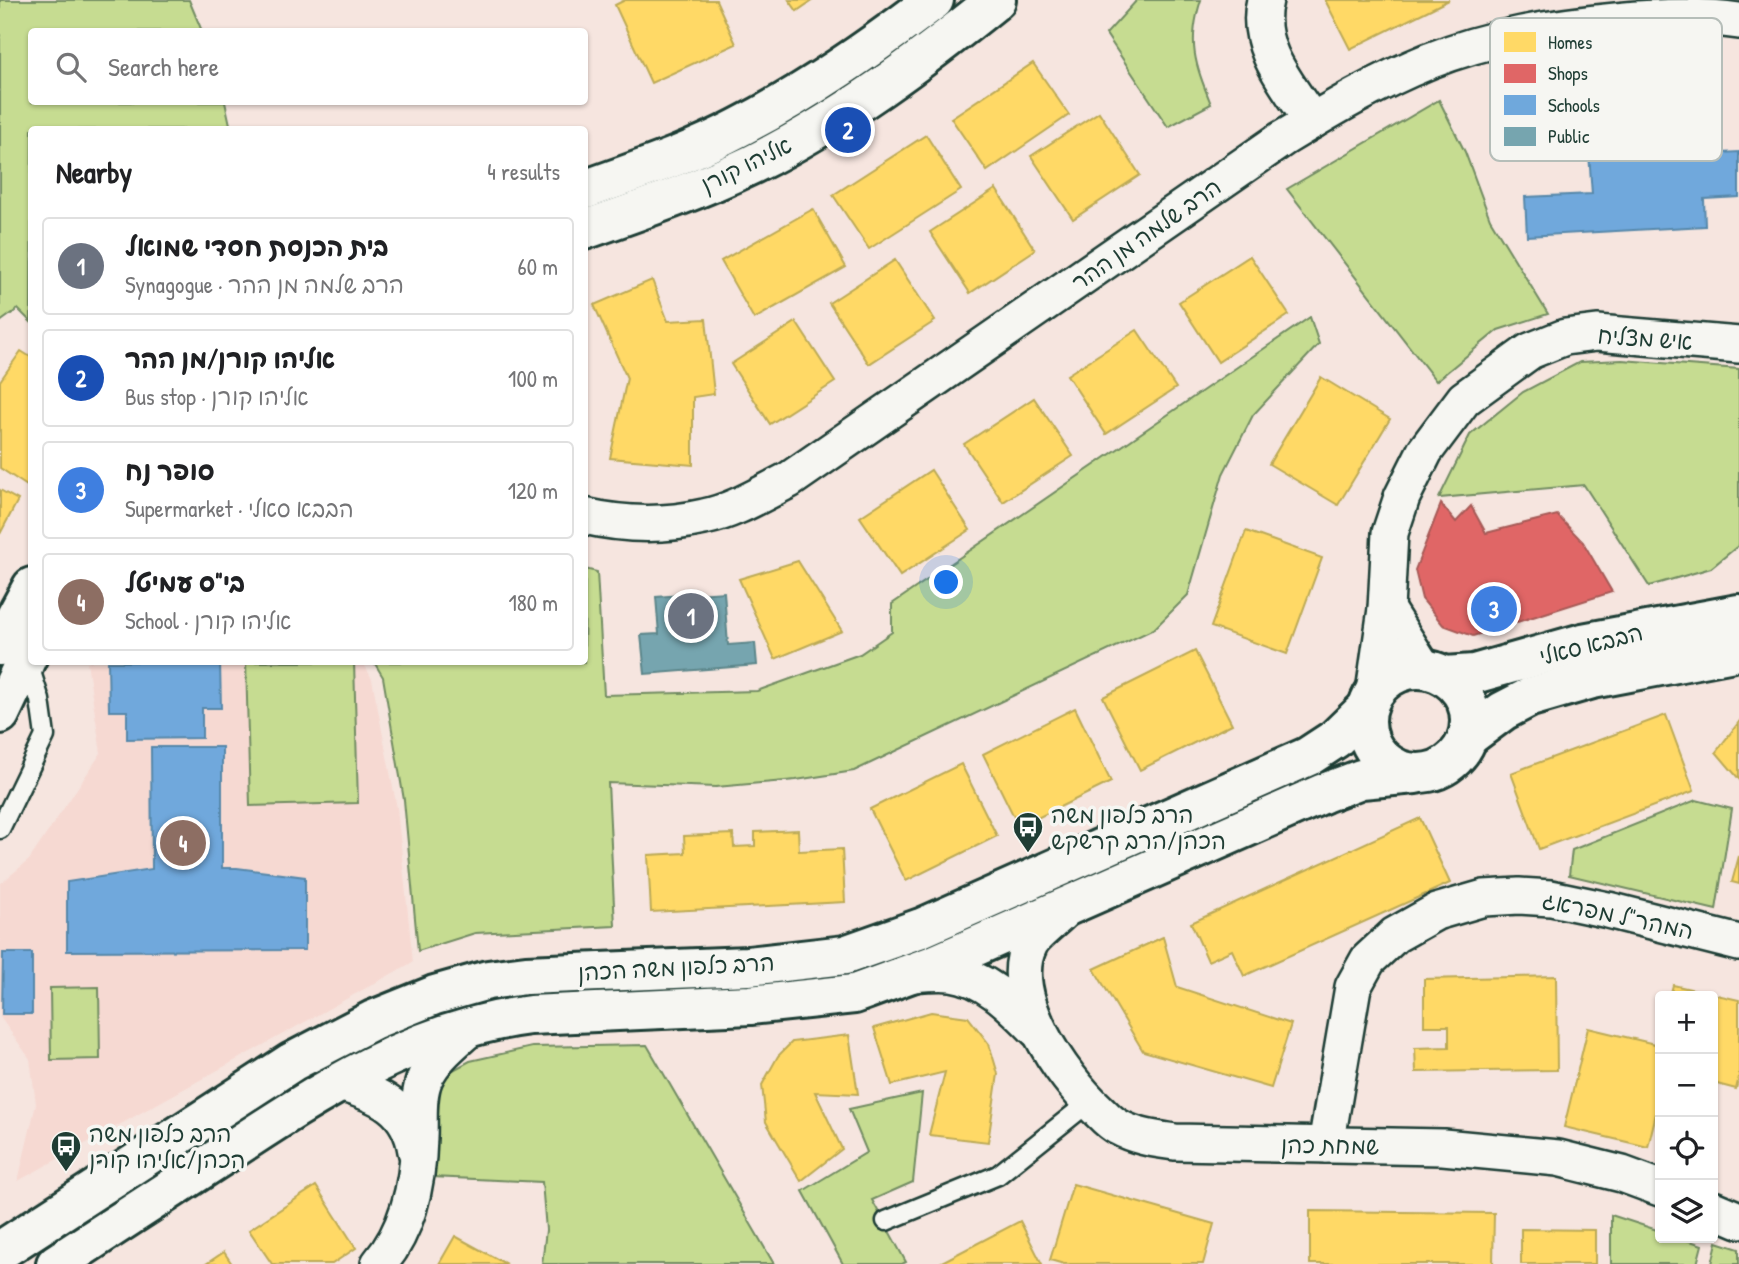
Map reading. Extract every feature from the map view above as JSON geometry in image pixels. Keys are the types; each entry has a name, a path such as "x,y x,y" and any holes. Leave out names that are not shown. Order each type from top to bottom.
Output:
{"street":[{"name":"אליהו קורן","path":"588,188 736,130 799,94 880,41 934,0"},
{"name":"אליהו קורן","path":"588,229 707,184 753,164 791,143 902,73 996,0"},
{"path":"1265,0 1262,13 1264,41 1273,63 1311,121"},
{"name":"הרב שלמה מן ההר","path":"588,517 613,522 665,522 704,517 743,504 789,480 1282,139 1379,84 1429,61 1490,42"},
{"name":"איש מצליח","path":"1371,700 1385,609 1390,533 1402,497 1425,451 1464,399 1530,351 1565,337 1597,333 1739,345"},
{"path":"0,646 28,594"},
{"path":"1385,609 1434,673 1458,687 1467,702 1471,719 1468,737 1460,753 1447,765 1432,772 1415,774 1400,771 1386,764 1368,739 1365,724 1371,700 1384,681 1396,674 1409,670 1434,673"},
{"name":"הבבא סאלי","path":"1434,673 1474,674 1584,643 1739,614"},
{"name":"הבבא סאלי","path":"1468,737 1503,711 1530,697 1592,679 1739,651"},
{"path":"0,714 28,655"},
{"name":"הרב כלפון משה הכהן","path":"0,1251 292,1062 373,1020 435,995 488,980 526,975 748,965 845,955 921,928 1308,756 1335,739 1371,700"},
{"name":"הרב כלפון משה הכהן","path":"56,1264 312,1097 390,1056 447,1032 496,1019 530,1015 750,1005 854,993 913,974 1324,793 1361,779 1415,774"},
{"name":"המהר\"ל מפראג","path":"1326,1145 1353,987 1368,960 1395,934 1436,912 1484,898 1519,895 1551,898 1608,909 1739,943"},
{"path":"1041,1035 1030,1008 1023,973 1030,944 1069,905"},
{"path":"913,974 952,973 973,980 1000,993 1041,1035"},
{"path":"379,1264 401,1228 414,1193 419,1165 420,1101 425,1078 438,1058 473,1025"},
{"name":"שמחת כהן","path":"1041,1035 1062,1072 1089,1102 1115,1126 1143,1138 1175,1142 1443,1147 1558,1158 1622,1174 1655,1186"},
{"path":"340,1083 370,1092 393,1106 413,1131 419,1165"},
{"path":"1718,1211 1739,1220"}],"lane":[{"path":"0,829 45,736 40,700 32,675 33,665"},
{"path":"886,1221 998,1175 1089,1102"}],"shaded area":[{"path":"87,665 365,665 372,679 397,808 413,962 18,1181 36,1104 30,1059 0,1017 0,884 29,860 101,753"}],"green space":[{"path":"0,0 189,0 201,28 28,28 28,105 226,105 230,126 28,126 28,319 18,309 0,322"},
{"path":"1137,0 1201,0 1194,29 1195,53 1211,104 1168,127 1106,34"},
{"path":"1439,100 1465,152 1490,219 1548,314 1498,330 1436,381 1287,189"},
{"path":"1310,317 1319,344 1253,415 1223,474 1188,595 1154,629 854,771 796,780 716,787 608,783 615,926 475,933 418,951 404,800 383,677 376,665 588,665 588,570 597,572 604,695 757,691 860,654 892,632 892,604"},
{"path":"1622,360 1739,369 1739,545 1711,568 1649,586 1584,485 1439,498 1470,435 1523,392 1580,362"},
{"path":"246,665 354,665 358,803 250,806"},
{"path":"1696,800 1732,809 1716,910 1569,875 1572,850"},
{"path":"99,987 100,1059 51,1060 50,988"},
{"path":"647,1045 774,1264 542,1264 546,1230 542,1182 432,1177 438,1078 470,1061 532,1047"},
{"path":"922,1093 913,1182 872,1200 906,1262 843,1264 803,1191 867,1152 849,1109"},
{"path":"1611,1215 1655,1229 1655,1243 1702,1245 1697,1264 1611,1264"},
{"path":"1718,1242 1739,1249 1739,1264 1712,1264"}],"building: Homes":[{"path":"625,0 716,0 736,44 651,83 615,5"},
{"path":"789,0 813,0 797,11"},
{"path":"1325,0 1449,0 1350,49"},
{"path":"1033,63 1069,115 987,171 951,118"},
{"path":"1099,112 1140,175 1073,219 1031,156"},
{"path":"926,135 961,190 869,249 833,195"},
{"path":"996,189 1035,250 970,293 930,232"},
{"path":"813,209 846,267 754,319 721,261"},
{"path":"1250,256 1289,315 1218,362 1179,302"},
{"path":"895,260 935,321 869,364 829,303"},
{"path":"652,280 668,321 706,319 714,394 693,397 693,465 610,458 627,378 594,305"},
{"path":"796,322 835,382 770,424 731,364"},
{"path":"1137,330 1176,388 1106,434 1067,375"},
{"path":"21,351 28,355 27,486 0,468 0,381"},
{"path":"1321,377 1390,419 1338,505 1269,464"},
{"path":"1034,398 1073,456 1003,502 964,444"},
{"path":"931,470 970,530 900,576 860,517"},
{"path":"0,490 18,500 0,534"},
{"path":"1246,531 1322,558 1287,654 1211,627"},
{"path":"798,561 842,631 775,659 739,579"},
{"path":"1195,651 1232,724 1140,770 1103,697"},
{"path":"1075,708 1111,782 1019,827 983,754"},
{"path":"1666,715 1694,791 1539,849 1511,773"},
{"path":"1739,722 1739,779 1716,752"},
{"path":"961,764 997,836 906,881 870,809"},
{"path":"1420,818 1450,883 1244,976 1232,950 1208,961 1191,923"},
{"path":"798,830 799,851 842,849 845,902 651,912 648,855 685,853 684,836 733,834 734,847 755,846 755,832"},
{"path":"1739,856 1739,884 1732,882"},
{"path":"1163,937 1177,987 1291,1024 1271,1088 1143,1051 1094,969"},
{"path":"1556,976 1557,1070 1416,1072 1415,1048 1449,1047 1449,1026 1424,1026 1424,979"},
{"path":"1673,985 1699,991 1671,991"},
{"path":"1718,995 1739,1000 1739,1077 1736,1089 1718,1084"},
{"path":"931,1012 968,1017 989,1044 998,1074 988,1142 929,1135 945,1072 892,1085 874,1028"},
{"path":"1588,1028 1655,1044 1655,1118 1648,1147 1564,1127"},
{"path":"849,1035 858,1094 815,1092 842,1149 801,1181 766,1122 762,1085 778,1056 792,1042"},
{"path":"1073,1184 1214,1224 1203,1264 1064,1264 1050,1260"},
{"path":"316,1186 356,1248 332,1264 272,1264 249,1230"},
{"path":"1310,1211 1494,1213 1493,1264 1310,1264"},
{"path":"1020,1221 1042,1264 938,1264"},
{"path":"1521,1229 1595,1230 1595,1264 1521,1264"},
{"path":"455,1236 506,1264 439,1264"},
{"path":"224,1252 232,1264 206,1264"}],"building: Shops":[{"path":"1441,504 1456,522 1471,506 1486,533 1557,515 1583,542 1612,592 1473,636 1443,625 1422,599 1415,570"}],"building: Schools":[{"path":"1739,152 1739,197 1704,199 1705,226 1527,236 1525,197 1592,194 1590,161 1722,161 1722,153"},
{"path":"108,665 220,665 221,708 202,708 202,738 127,739 127,711 109,711"},
{"path":"151,747 222,747 222,868 305,877 305,950 67,951 67,882 152,869"},
{"path":"3,953 32,953 32,1014 2,1014"}],"building: Public":[{"path":"724,592 728,645 755,643 757,665 645,674 641,635 659,634 656,597"}],"place":[{"name":"אליהו קורן/מן ההר","path":"848,130"},
{"name":"סופר נח","path":"1494,609"},
{"name":"בית הכנסת חסדי שמואל","path":"691,616"},
{"name":"בי\"ס עמיטל","path":"183,843"},
{"name":"הרב כלפון משה הכהן/הרב קרשקש","path":"1028,854"},
{"name":"הרב כלפון משה הכהן/אליהו קורן","path":"66,1173"}]}
